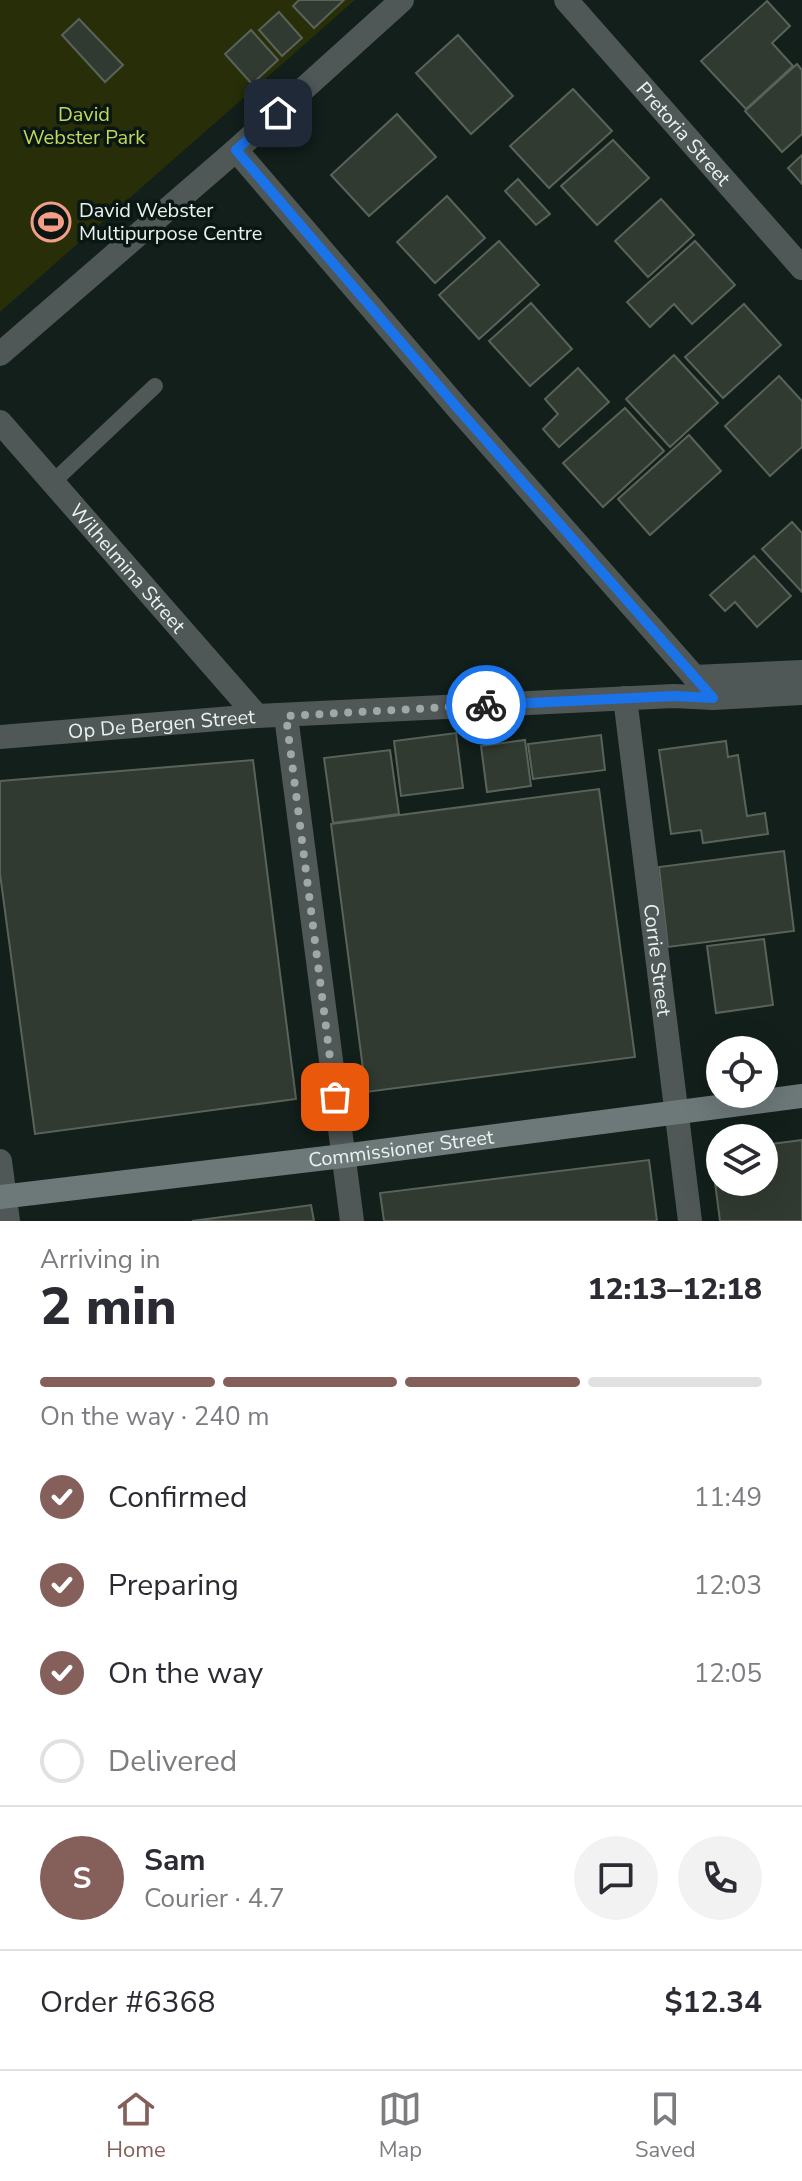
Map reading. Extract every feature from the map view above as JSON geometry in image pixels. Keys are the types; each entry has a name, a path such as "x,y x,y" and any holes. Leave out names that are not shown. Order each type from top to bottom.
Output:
{"main road":[{"name":"Commissioner Street","path":"2,1196 343,1156 802,1096"}],"street":[{"path":"0,354 236,150 402,0"},
{"name":"Pretoria Street","path":"566,0 802,268"},
{"path":"236,150 713,698"},
{"name":"Wilhelmina Street","path":"0,422 257,716"},
{"path":"694,677 802,672"},
{"name":"Op De Bergen Street","path":"0,737 257,716 625,698 713,698 802,693"},
{"name":"Corrie Street","path":"625,698 690,1221"},
{"path":"286,716 352,1221"},
{"path":"0,1161 2,1196 8,1221"}],"lane":[{"path":"53,482 155,386"}],"green space":[{"name":"David Webster Multipurpose Centre","path":"0,0 355,0 0,312"}],"building":[{"path":"299,0 344,0 314,28 293,6"},
{"path":"767,1 790,26 772,43 793,66 746,109 701,61"},
{"path":"279,12 302,38 282,56 259,30"},
{"path":"79,19 123,65 105,82 62,35"},
{"path":"251,30 278,60 252,84 225,54"},
{"path":"458,35 513,96 471,134 416,73"},
{"path":"797,64 802,70 802,134 782,152 745,111"},
{"path":"573,89 612,131 549,188 510,146"},
{"path":"397,114 436,157 369,216 331,175"},
{"path":"613,140 649,178 597,225 561,186"},
{"path":"802,155 802,184 788,168"},
{"path":"518,179 550,214 536,225 505,191"},
{"path":"447,196 485,238 435,283 397,242"},
{"path":"661,199 694,235 648,277 615,241"},
{"path":"499,241 539,285 479,339 439,295"},
{"path":"695,241 735,285 692,324 674,304 650,327 627,302"},
{"path":"531,303 572,349 530,386 489,341"},
{"path":"744,304 781,345 723,398 685,357"},
{"path":"674,355 718,403 670,447 626,399"},
{"path":"578,368 609,402 559,447 543,429 558,414 545,399"},
{"path":"779,376 802,401 802,447 770,476 725,426"},
{"path":"625,408 664,451 603,507 563,463"},
{"path":"689,435 721,471 650,535 618,499"},
{"path":"792,522 802,533 802,592 762,549"},
{"path":"754,556 791,596 757,627 735,602 725,611 710,595"},
{"path":"456,733 463,788 401,796 394,741"},
{"path":"601,735 605,770 533,779 528,744"},
{"path":"525,740 531,786 487,792 481,746"},
{"path":"726,741 728,757 738,755 747,816 765,813 768,834 703,843 701,830 671,834 659,750"},
{"path":"390,750 399,814 333,823 324,758"},
{"path":"253,760 296,1099 35,1134 0,874 0,781"},
{"path":"599,789 635,1057 366,1092 331,824"},
{"path":"784,851 794,931 668,947 659,867"},
{"path":"764,939 773,1005 716,1013 707,946"},
{"path":"802,1140 802,1221 720,1221 717,1196 778,1196 778,1143"},
{"path":"649,1160 657,1221 384,1221 380,1193"},
{"path":"311,1205 314,1221 192,1221"}],"way so far":[{"path":"335,1097 286,716 486,705"}],"place":[{"name":"David Webster Multipurpose Centre","path":"51,222"}],"route":[{"path":"278,113 236,150 460,411 713,698 674,696 486,705"}],"park label":[{"name":"David Webster Park","path":"84,126"}]}
